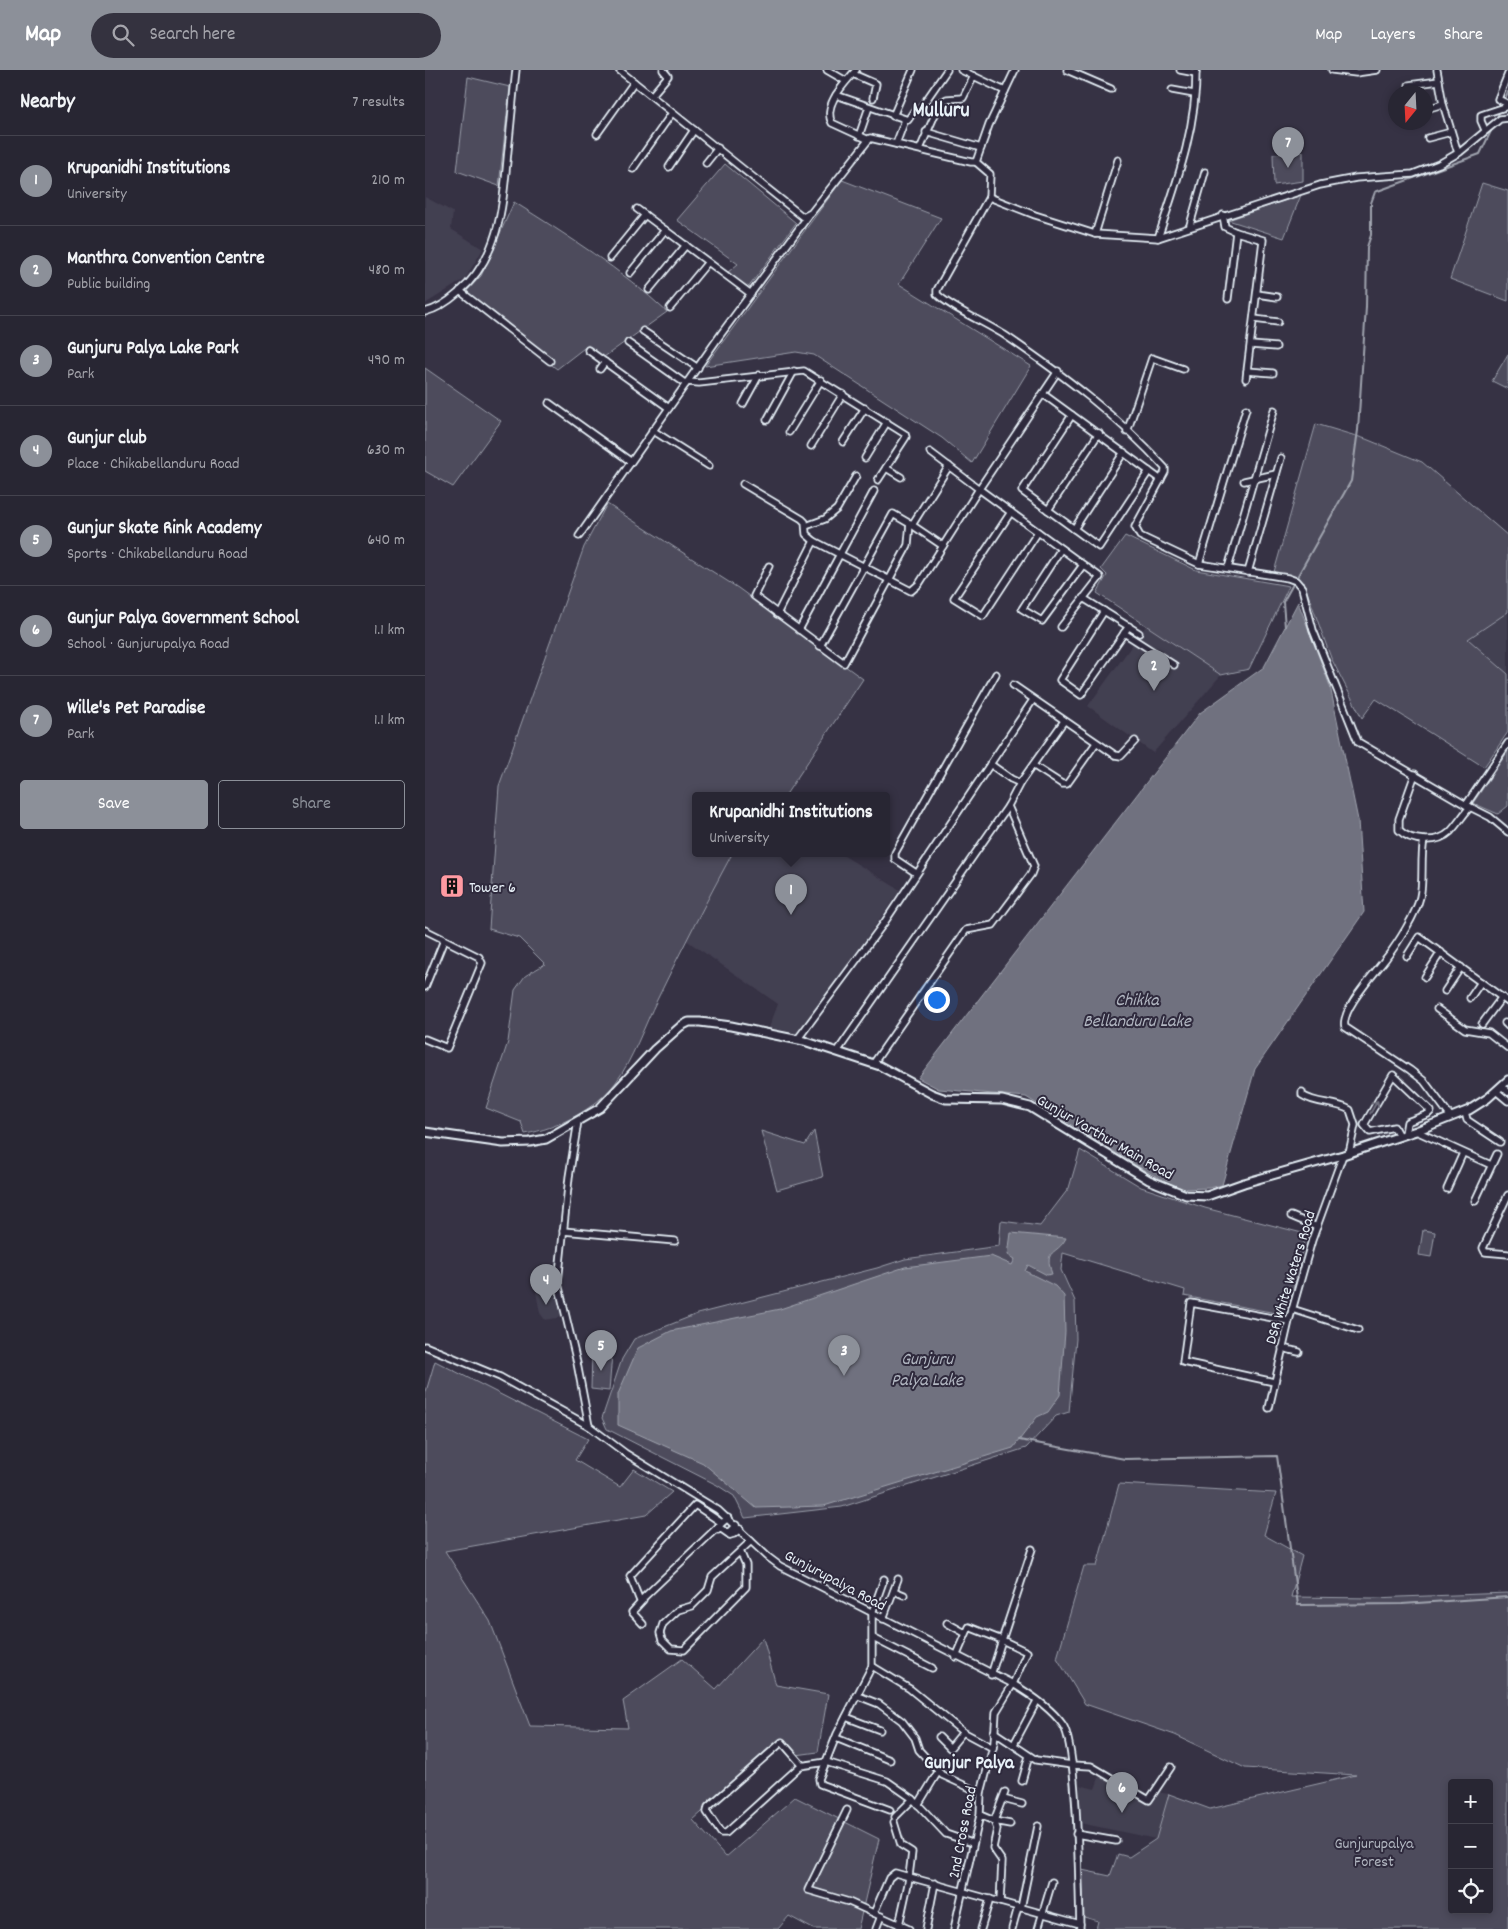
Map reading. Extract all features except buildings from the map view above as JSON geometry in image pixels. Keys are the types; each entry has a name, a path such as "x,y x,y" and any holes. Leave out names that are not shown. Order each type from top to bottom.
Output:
{"main road":[{"name":"Gunjur Varthur Main Road","path":"425,1132 503,1143 530,1142 546,1139 578,1121 609,1100 655,1049 681,1026 689,1022 731,1026 797,1040 873,1064 897,1074 932,1094 946,1099 1003,1100 1029,1107 1149,1180 1186,1195 1207,1196 1243,1183 1346,1154 1416,1131 1465,1112 1508,1080"}],"street":[{"path":"425,312 439,306 460,292 482,268 497,232 504,190 516,70"},
{"path":"619,70 718,148 798,215 803,217 811,213"},
{"path":"652,95 668,76 663,70"},
{"path":"827,70 846,81"},
{"path":"893,116 913,70"},
{"path":"836,95 893,116 910,120 914,112 920,109 947,70"},
{"path":"961,70 1005,91"},
{"path":"976,162 1015,70"},
{"path":"1067,70 1111,89"},
{"path":"1158,238 1185,156 1195,94 1196,72 1180,70"},
{"path":"1332,70 1365,73 1377,70"},
{"path":"1437,70 1443,104 1458,153"},
{"path":"869,140 832,123 830,112 836,95 855,72 876,84 873,98"},
{"path":"1508,74 1498,99 1508,105"},
{"path":"920,149 940,103 947,99 963,98 973,76"},
{"path":"1415,85 1439,81"},
{"path":"597,134 634,82"},
{"path":"1172,90 1195,94"},
{"path":"1433,107 1443,104"},
{"path":"1485,130 1481,121 1481,115 1508,105"},
{"path":"859,136 869,107"},
{"path":"633,168 672,113"},
{"path":"989,197 1035,215 1095,234 1158,238 1190,225 1320,185 1356,178 1413,174 1439,164 1458,153 1491,125 1508,118"},
{"path":"896,144 905,120"},
{"path":"669,167 694,130"},
{"path":"926,132 981,148"},
{"path":"1428,138 1451,132"},
{"path":"579,536 652,430 751,294 811,213 869,140 874,138 976,162 990,174 989,197 937,290 937,294 997,330 1058,371 1085,392 1165,468 1161,480 1135,527 1139,536 1199,564 1288,578 1296,581 1302,588 1313,630 1358,742 1468,806 1491,817 1508,832"},
{"path":"706,163 718,148"},
{"path":"1095,234 1118,160"},
{"path":"1190,225 1205,172"},
{"path":"637,209 751,294"},
{"path":"610,258 645,215"},
{"path":"1223,215 1225,227 1263,240 1246,379"},
{"path":"630,273 665,230"},
{"path":"1228,299 1236,232"},
{"path":"649,290 686,245"},
{"path":"670,308 708,262"},
{"path":"460,292 550,361"},
{"path":"1257,294 1277,297"},
{"path":"1254,319 1278,322"},
{"path":"643,331 698,368"},
{"path":"628,343 687,383 795,371 804,371 821,380 887,422 906,437 878,480"},
{"path":"1251,344 1276,347"},
{"path":"588,350 669,408"},
{"path":"1127,432 1152,358 1183,369"},
{"path":"600,369 605,362"},
{"path":"767,420 795,371"},
{"path":"743,484 802,519 806,526 806,534 814,541 888,581 911,591 919,584 979,489 1058,371"},
{"path":"1247,371 1273,373"},
{"path":"743,404 759,375"},
{"path":"789,432 821,380"},
{"path":"811,446 843,394"},
{"path":"1043,394 1161,480"},
{"path":"549,403 630,461"},
{"path":"843,442 865,408"},
{"path":"1199,564 1246,409"},
{"path":"1228,568 1274,410"},
{"path":"1072,415 1022,490 1099,547 1149,470"},
{"path":"865,458 887,422"},
{"path":"652,430 709,466"},
{"path":"1048,510 1099,433"},
{"path":"930,452 1100,577 1061,627"},
{"path":"1074,529 1124,452"},
{"path":"1248,572 1281,458"},
{"path":"769,566 754,596 844,663 908,545 911,524 949,466"},
{"path":"886,468 901,477"},
{"path":"1244,481 1276,474"},
{"path":"806,526 825,518 837,509 856,476"},
{"path":"799,630 874,491"},
{"path":"1011,512 954,598 983,616 1038,532"},
{"path":"820,646 893,514 943,546"},
{"path":"777,614 814,541"},
{"path":"1061,549 1022,609 1037,620 1042,621 1083,565"},
{"path":"1083,598 1139,633"},
{"path":"1104,611 1060,680 1081,695 1129,626"},
{"path":"1124,633 1173,665"},
{"path":"916,873 895,859 895,853 996,674"},
{"path":"1013,685 1115,755 1121,756 1135,741"},
{"path":"797,1040 883,923 1033,700"},
{"path":"837,1052 1008,806 1020,783 1034,766 1064,721"},
{"path":"1034,766 1062,784 1067,784 1096,743"},
{"path":"1415,774 1399,819 1399,830 1405,836 1424,840 1449,833 1508,743"},
{"path":"990,764 1020,783"},
{"path":"873,1064 966,930 993,924 1031,874 1034,866 1008,806"},
{"path":"1424,840 1420,856 1419,898 1389,955 1356,997 1344,1017 1344,1022 1345,1027 1384,1051 1423,1081 1451,1117"},
{"path":"425,930 479,957 482,963 447,1048 425,1039"},
{"path":"1407,956 1419,937 1508,1002"},
{"path":"425,987 444,940"},
{"path":"1425,976 1441,952"},
{"path":"1445,991 1461,967"},
{"path":"1469,998 1481,982"},
{"path":"1482,1024 1502,997"},
{"path":"1437,1010 1465,1029 1489,1033 1508,1048"},
{"path":"1393,1075 1431,1111 1407,1122 1402,1135 1395,1127 1371,1132 1364,1125 1393,1075"},
{"path":"1499,1088 1508,1092"},
{"path":"1499,1088 1508,1101"},
{"name":"DSR White Waters Road","path":"1269,1408 1292,1309 1317,1227 1346,1154 1355,1125 1349,1110 1333,1103 1316,1102 1302,1095 1302,1092"},
{"path":"1465,1112 1467,1120 1500,1142"},
{"path":"578,1121 558,1282 589,1426"},
{"path":"1416,1131 1491,1165"},
{"path":"1447,1189 1463,1153"},
{"path":"1475,1201 1497,1154"},
{"path":"1508,1195 1483,1248 1485,1252 1508,1254"},
{"path":"1291,1216 1317,1227"},
{"path":"563,1231 675,1241"},
{"path":"1274,1382 1183,1362 1191,1303 1289,1321"},
{"path":"1292,1309 1358,1330"},
{"name":"Gunjurupalya Road","path":"425,1346 500,1377 589,1426 625,1453 728,1518 776,1564 991,1675 1013,1684 1037,1701 1063,1725 1072,1765 1080,1926"},
{"path":"1282,1348 1299,1352"},
{"path":"722,1523 695,1505 631,1576 641,1601 728,1518"},
{"path":"643,1624 632,1611 720,1528 730,1534 730,1531 738,1527"},
{"path":"740,1551 745,1565 746,1587 684,1650 671,1649 662,1640 660,1633 663,1624 678,1610 692,1606 708,1590 713,1577 740,1551 751,1541"},
{"path":"991,1675 1032,1549"},
{"path":"884,1579 872,1613 872,1666 856,1695 819,1779 820,1784 890,1810"},
{"path":"883,1619 898,1579"},
{"path":"894,1591 904,1595"},
{"path":"947,1624 965,1633"},
{"path":"956,1657 969,1627 1002,1640"},
{"path":"873,1638 932,1668"},
{"name":"2nd Cross Road","path":"954,1929 980,1815 981,1794 993,1748 996,1712 1013,1684 1027,1652 1002,1640"},
{"path":"872,1666 902,1683 963,1732 993,1748"},
{"path":"856,1695 879,1704 902,1721 915,1738 919,1750 941,1775 981,1794"},
{"path":"1014,1744 1037,1701"},
{"path":"846,1717 880,1730"},
{"path":"939,1738 950,1748 963,1732"},
{"path":"994,1732 1029,1756 1045,1762 1091,1766 1149,1800 1171,1766"},
{"path":"836,1738 890,1760"},
{"path":"802,1765 782,1742 708,1807 707,1812 721,1833 726,1833 802,1765 826,1762 887,1781 913,1799 946,1834 973,1843"},
{"path":"1022,1781 1029,1756"},
{"path":"918,1805 938,1772"},
{"path":"1000,1902 1002,1861 993,1848 997,1829 994,1821 1004,1796 1022,1804"},
{"path":"899,1925 912,1852 901,1845 894,1819 913,1799"},
{"path":"847,1810 808,1890 849,1902 909,1929"},
{"path":"980,1815 994,1821 1010,1824"},
{"path":"1012,1929 1038,1826"},
{"path":"1076,1834 1116,1841"},
{"path":"874,1913 891,1874 935,1883 1080,1926"},
{"path":"1038,1929 1052,1882"},
{"path":"926,1929 935,1883"},
{"path":"981,1929 990,1899"},
{"path":"876,1929 881,1916"}],"shaded area":[{"path":"425,197 453,212 451,229 483,249 465,279 425,304"},
{"path":"1508,612 1508,674 1468,639"},
{"path":"1146,626 1221,675 1153,753 1088,706"},
{"path":"730,857 846,857 900,890 800,1034 769,1028 778,1004 686,940"},
{"path":"554,1286 563,1317 545,1320 540,1313 536,1292"},
{"path":"1100,1775 1150,1802 1157,1792 1169,1794 1156,1839 1080,1823 1080,1785 1095,1789"}],"green space":[{"path":"468,77 510,87 499,186 457,171"},
{"path":"1303,152 1303,181 1274,185 1273,154"},
{"path":"725,164 796,223 748,288 728,272 738,264 677,220"},
{"path":"842,180 941,218 899,284 1031,366 972,463 942,438 814,355 796,352 705,366"},
{"path":"1482,183 1508,191 1508,301 1450,279"},
{"path":"1301,195 1284,238 1228,220"},
{"path":"514,202 613,267 667,312 604,357 588,345 557,369 461,297 481,276"},
{"path":"1508,354 1508,389 1492,381"},
{"path":"425,368 501,421 453,487 425,471"},
{"path":"1316,424 1366,439 1422,462 1508,536 1508,612 1468,639 1508,674 1508,732 1484,767 1376,699 1362,718 1331,658 1304,583 1274,572"},
{"path":"607,504 738,588 863,679 788,792 692,792 692,857 730,857 675,963 633,1053 616,1082 598,1101 575,1116 550,1127 525,1134 521,1122 486,1108 508,1042 515,990 525,976 545,964 519,938 489,929 499,786 584,547"},
{"path":"1125,536 1196,570 1289,586 1249,669 1221,675 1097,593 1107,575 1101,569"},
{"path":"1508,751 1508,806 1498,814 1473,803"},
{"path":"761,1131 805,1145 814,1131 823,1177 777,1190"},
{"name":"Gunjuru Palya Lake","path":"1080,1150 1141,1187 1205,1208 1306,1234 1287,1315 1184,1296 1185,1290 1063,1253 1061,1270 1075,1301 1076,1339 1069,1412 1056,1416 1026,1448 842,1507 745,1518 734,1496 717,1485 607,1429 602,1418 622,1359 634,1339 697,1314 877,1268 905,1259 999,1246 1001,1221 1040,1226 1069,1188"},
{"path":"1423,1230 1435,1232 1431,1257 1419,1255"},
{"path":"592,1352 612,1354 609,1391 591,1389"},
{"path":"435,1361 588,1439 575,1460 620,1487 634,1469 672,1492 646,1515 445,1551 490,1621 530,1726 628,1728 623,1701 682,1659 716,1689 763,1638 776,1685 828,1694 818,1752 789,1756 779,1744 693,1820 726,1857 795,1797 879,1839 858,1929 813,1929 789,1916 778,1929 425,1929 425,1395"},
{"name":"Gunjurupalya Forest","path":"1119,1484 1276,1493 1264,1535 1302,1556 1291,1597 1373,1598 1508,1593 1508,1929 1096,1929 1098,1921 1084,1917 1082,1870 1110,1876 1118,1854 1129,1857 1156,1839 1169,1794 1210,1809 1356,1775 1245,1768 1175,1735 1085,1704 1057,1658 1084,1566 1097,1566"}],"water":[{"name":"Chikka Bellanduru Lake","path":"1298,602 1330,686 1358,820 1364,912 1255,1069 1222,1185 1209,1188 1181,1189 1144,1170 1026,1097 939,1089 918,1078 1200,713 1264,667"},
{"name":"Gunjuru Palya Lake","path":"1011,1233 1066,1238 1050,1256 1052,1274 1047,1275 1028,1265 1025,1271 1055,1286 1064,1296 1065,1332 1060,1395 1048,1412 1037,1417 1013,1448 824,1506 756,1508 703,1463 618,1425 618,1394 638,1348 671,1331 780,1309 905,1267 991,1256 1012,1265 1015,1259 1008,1255"}],"waterway":[{"path":"1504,101 1508,92"},
{"path":"1496,120 1500,110"},
{"path":"1285,627 1283,602 1351,481 1358,430 1366,307 1367,247 1371,235 1371,203 1375,192 1480,154 1492,129"},
{"path":"1019,1440 1125,1459 1277,1456 1298,1605 1402,1604 1508,1597"}],"place":[{"name":"Wille's Pet Paradise","path":"1288,168"},
{"name":"Manthra Convention Centre","path":"1154,691"},
{"name":"Tower 6","path":"452,886"},
{"name":"Krupanidhi Institutions","path":"791,915"},
{"name":"Gunjur club","path":"546,1305"},
{"name":"Gunjur Skate Rink Academy","path":"601,1371"},
{"name":"Gunjuru Palya Lake Park","path":"844,1376"},
{"name":"Gunjur Palya Government School","path":"1122,1813"}],"district":[{"name":"Mulluru","path":"941,109"},
{"name":"Gunjur Palya","path":"969,1761"}]}
